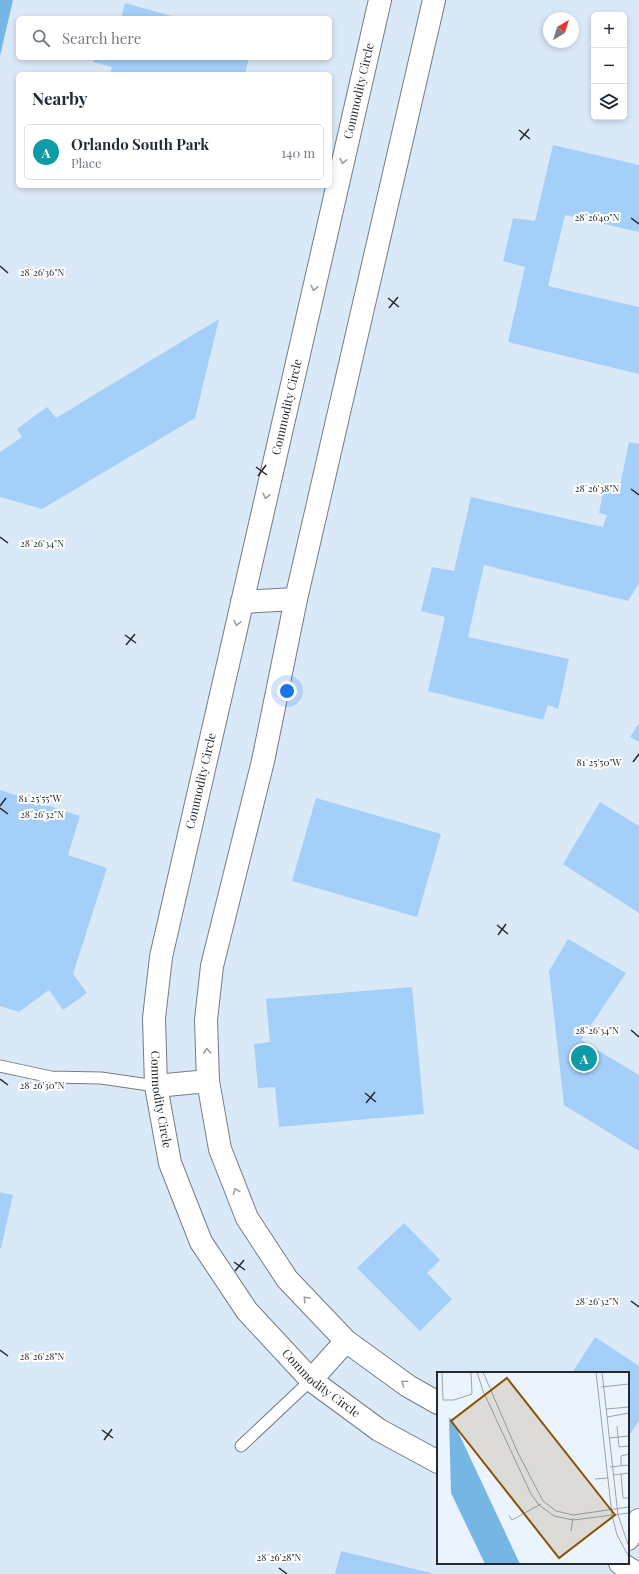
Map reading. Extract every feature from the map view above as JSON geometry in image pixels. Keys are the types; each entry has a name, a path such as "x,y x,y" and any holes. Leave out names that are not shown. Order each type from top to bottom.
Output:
{"street":[{"name":"Commodity Circle","path":"380,0 161,957 154,1018 156,1086 170,1163 201,1242 247,1311 311,1380 380,1430 437,1461"},
{"path":"434,0 296,599 263,761 212,966 206,1020 208,1081 220,1149 247,1218 287,1279 346,1341 408,1386 437,1402"},
{"path":"242,602 296,599"},
{"path":"156,1086 208,1081"},
{"path":"311,1380 346,1341"},
{"path":"629,1508 639,1513"},
{"path":"629,1537 639,1520"},
{"path":"609,1574 614,1564"},
{"path":"622,1564 638,1574"}],"lane":[{"path":"0,1066 51,1077 101,1078 156,1086"},
{"path":"241,1446 311,1380"}],"shaded area":[{"path":"0,0 639,0 639,1574 0,1574"}],"water":[{"path":"0,0 13,0 0,56"}],"building":[{"path":"125,3 172,16 122,16"},
{"path":"94,60 248,60 246,72 111,72 112,67 93,62"},
{"path":"553,145 639,165 639,232 565,215 548,286 639,307 639,374 508,342 525,267 503,261 513,218 535,221"},
{"path":"219,319 195,418 42,509 0,497 0,452 22,437 17,429 47,407 56,418"},
{"path":"629,442 639,444 639,583 628,601 484,565 468,637 569,659 558,709 548,705 543,720 428,691 445,617 421,611 432,567 454,571 471,497 603,527 607,515 599,513 604,488 619,491"},
{"path":"639,723 639,742 630,737"},
{"path":"0,790 80,816 68,855 107,868 73,974 87,993 63,1010 49,990 19,1012 0,1006"},
{"path":"316,798 441,834 417,917 292,881"},
{"path":"600,802 639,826 639,913 563,864"},
{"path":"568,939 626,973 581,1040 639,1075 639,1151 564,1105 549,971"},
{"path":"412,987 424,1114 279,1127 275,1087 258,1088 254,1044 270,1042 266,999"},
{"path":"0,1192 13,1195 1,1248 0,1248"},
{"path":"404,1223 440,1260 427,1273 452,1299 420,1331 357,1268"},
{"path":"595,1337 639,1366 639,1421 629,1436 629,1372 573,1372"},
{"path":"341,1551 431,1573 431,1574 335,1574"}],"place":[{"name":"Orlando South Park","path":"584,1058"}]}
